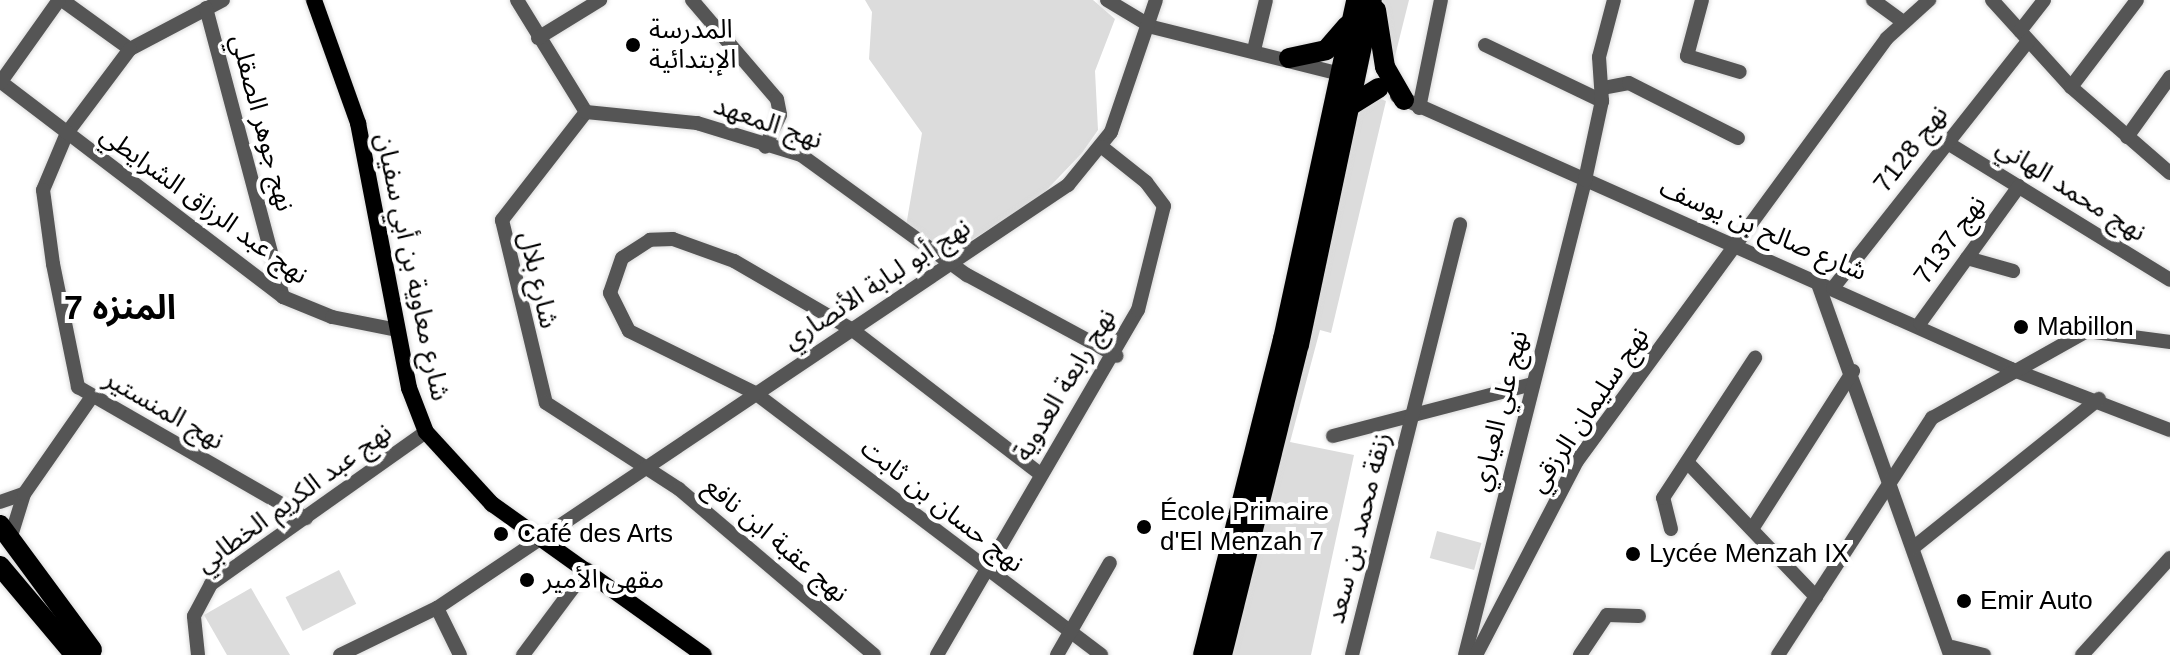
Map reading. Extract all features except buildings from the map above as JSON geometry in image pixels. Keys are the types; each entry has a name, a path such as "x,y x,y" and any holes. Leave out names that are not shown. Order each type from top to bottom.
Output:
{"highway":[{"path":"1203,655 1283,339 1323,141 1374,0"},
{"path":"1374,0 1385,67 1411,104"},
{"path":"1222,655 1307,308 1348,107 1346,76 1354,10"},
{"path":"1289,58 1326,50 1354,10"},
{"path":"1348,107 1378,88"},
{"path":"4,534 88,653"},
{"path":"0,566 88,653"}],"main road":[{"name":"شارع معاوية بن أبي سفيان","path":"314,0 358,123 397,330 426,432 466,482 704,655"}],"street":[{"path":"0,82 61,0 130,49"},
{"name":"نهج المنستير","path":"223,0 130,49 67,133 44,175 44,205 69,363 91,398 306,518"},
{"path":"517,0 586,112"},
{"path":"538,38 600,0"},
{"path":"692,0 777,99 780,115 765,147"},
{"name":"نهج أبو لبابة الأنصاري","path":"340,655 437,608 536,535 1044,203 1102,147 1152,27 1156,0"},
{"path":"1254,50 1266,0"},
{"path":"1411,104 1441,0"},
{"name":"نهج علي العياري","path":"1465,655 1585,180 1602,95 1599,57 1614,0"},
{"path":"1702,0 1687,56 1740,72"},
{"path":"1873,0 1901,20"},
{"name":"نهج سليمان الرزقي","path":"1476,655 1505,590 1577,461 1901,20 1929,0"},
{"path":"1992,0 2071,87 2170,173"},
{"name":"نهج 7128","path":"1833,288 2024,36 2044,0"},
{"path":"2071,87 2137,0"},
{"name":"شارع صالح بن يوسف","path":"1112,5 1152,27 1289,58 1378,88 1833,288 1920,323 2011,369 2099,399 2170,430"},
{"name":"نهج جوهر الصقلي","path":"206,8 283,297"},
{"path":"1485,45 1602,95 1629,83 1738,138"},
{"path":"2127,137 2170,77"},
{"name":"نهج عبد الرزاق الشرايطي","path":"0,82 283,297 332,317 397,330"},
{"name":"نهج المعهد","path":"586,112 697,123 834,174 951,264 1117,356"},
{"name":"شارع بلال","path":"586,112 505,212 501,229 546,403 645,464"},
{"name":"نهج محمد الهاني","path":"1946,142 2170,280"},
{"name":"نهج رابعة العدوية","path":"937,655 1039,473 1117,356 1138,310 1164,206 1146,182 1102,147"},
{"name":"نهج 7137","path":"1920,323 2019,186"},
{"name":"زنقة محمد بن سعد","path":"1352,655 1460,224"},
{"name":"نهج حسان بن ثابت","path":"1039,473 851,329 815,305 734,261 673,239 650,240 622,258 610,293 621,324 755,393 984,572 1101,655"},
{"path":"1967,258 2013,271"},
{"path":"1817,281 1853,371 1951,651 1984,655"},
{"path":"1778,655 1889,478 1932,418 2011,369 2087,331 2170,342"},
{"path":"1671,529 1663,498 1689,464 1755,358"},
{"path":"1754,526 1853,371"},
{"name":"زنقة محمد بن سعد","path":"1333,436 1532,384"},
{"path":"4,534 24,494 91,398"},
{"path":"1914,547 2099,399"},
{"name":"نهج عبد الكريم الخطابي","path":"198,655 194,616 211,584 426,432"},
{"name":"نهج عقبة ابن نافع","path":"645,464 874,655"},
{"path":"1689,464 1754,526 1816,597"},
{"path":"0,502 24,494"},
{"path":"2082,655 2170,558"},
{"path":"1057,655 1110,563"},
{"path":"526,654 587,569"},
{"path":"1482,579 1505,590"},
{"path":"437,608 460,655"},
{"path":"1580,655 1607,615 1639,616"}],"shaded area":[{"path":"865,0 1093,0 1115,19 1095,71 1098,130 1082,153 1037,200 950,253 937,252 906,226 922,133 869,59 872,12"},
{"path":"1383,0 1409,0 1391,72 1381,11"},
{"path":"1370,95 1386,101 1331,333 1320,330 1290,442 1354,455 1311,655 1229,655 1355,109"},
{"path":"1437,531 1481,543 1474,570 1430,558"},
{"path":"339,570 356,604 303,631 286,597"},
{"path":"251,588 290,655 227,655 204,615"}],"place":[{"name":"المدرسة الإبتدائية","path":"633,45"},
{"name":"Mabillon","path":"2021,327"},
{"name":"École Primaire d'El Menzah 7","path":"1144,527"},
{"name":"Café des Arts","path":"501,534"},
{"name":"Lycée Menzah IX","path":"1633,554"},
{"name":"مقهى الأمير","path":"527,580"},
{"name":"Emir Auto","path":"1964,601"}],"district":[{"name":"المنزه 7","path":"120,308"}]}
